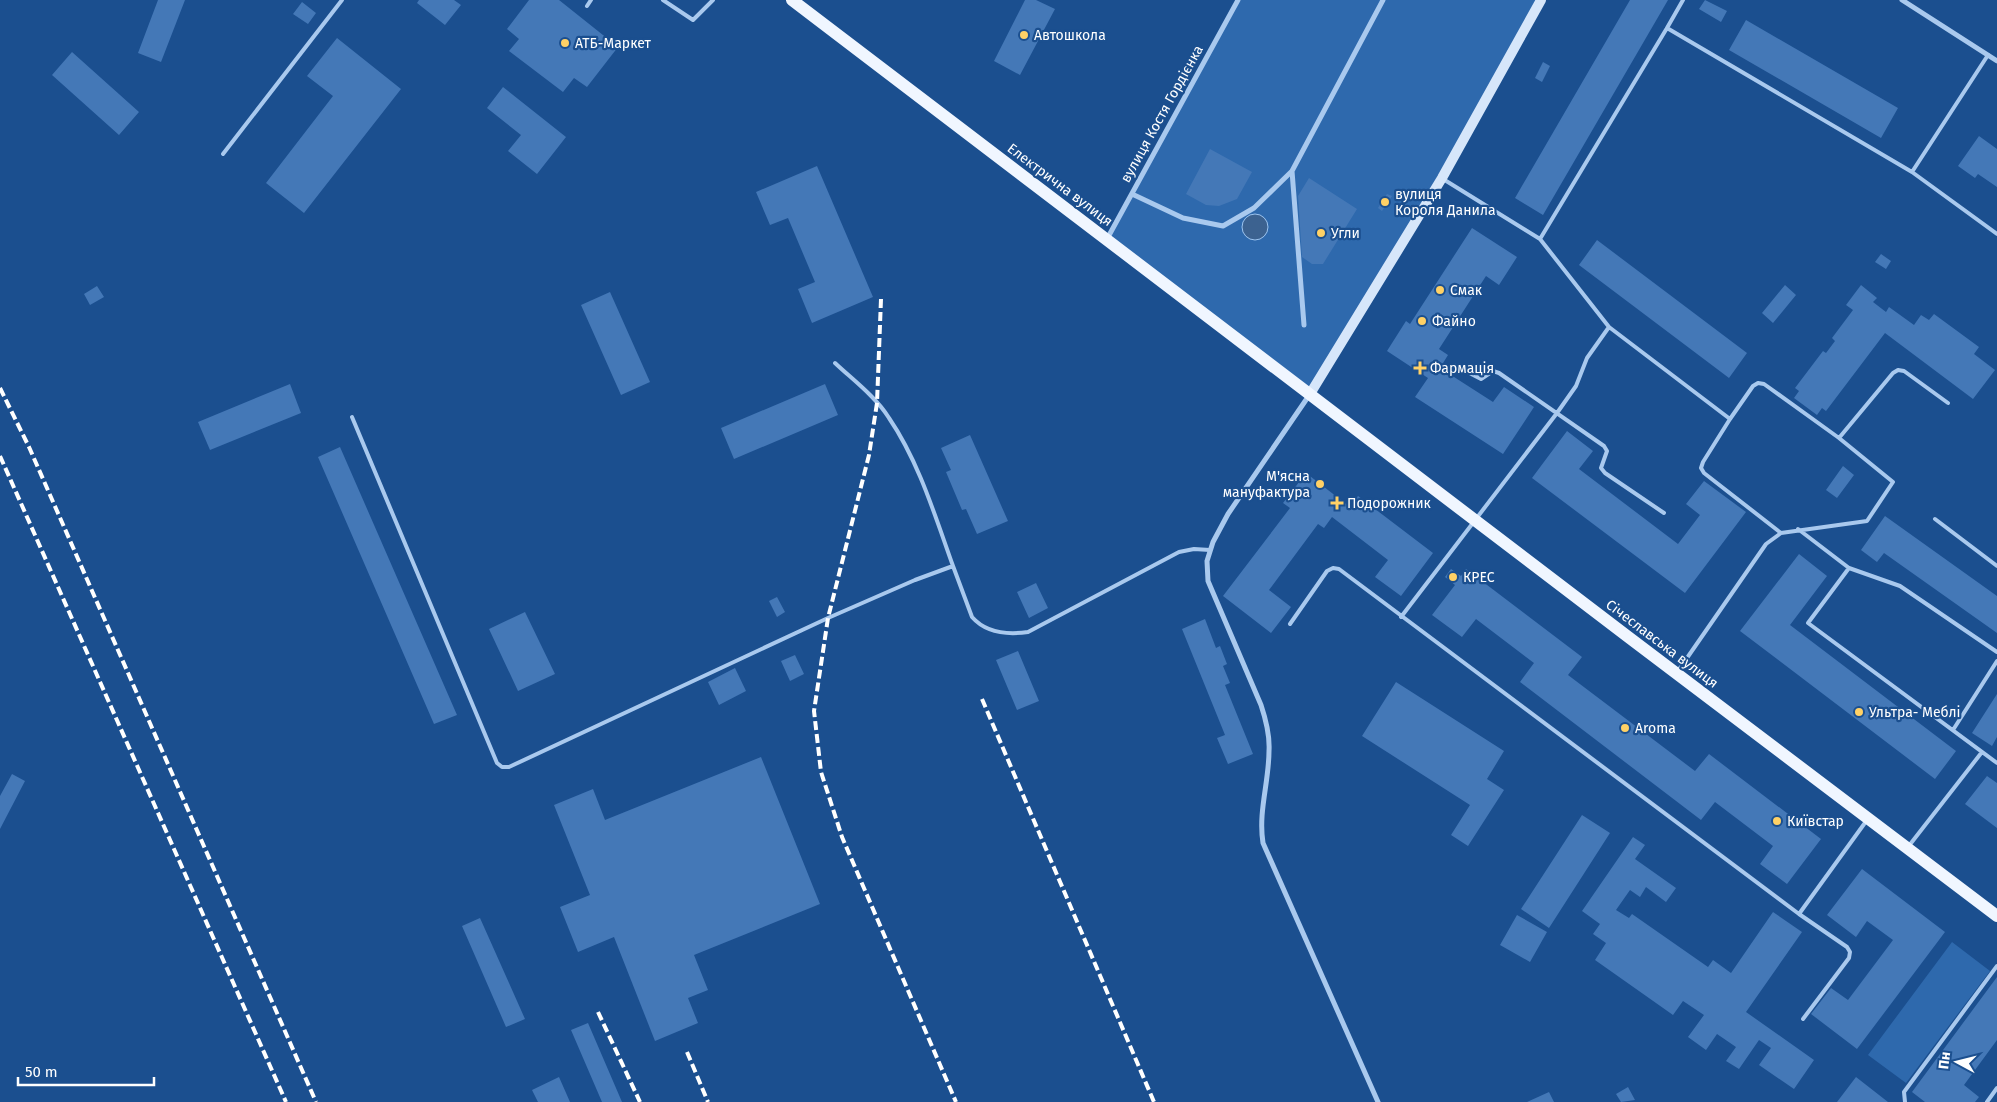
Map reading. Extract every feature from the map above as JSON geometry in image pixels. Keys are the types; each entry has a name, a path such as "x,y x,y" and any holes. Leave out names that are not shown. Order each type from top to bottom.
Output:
{"main road":[{"name":"Електрична вулиця","path":"792,0 1310,394"},
{"path":"1310,394 1442,178 1541,0"},
{"name":"Січеславська вулиця","path":"1310,394 1997,916"}],"street":[{"name":"вулиця Костя Гордієнка","path":"1107,240 1238,0"},
{"path":"1132,194 1183,218 1223,226 1254,208 1292,171 1383,0"},
{"path":"1902,0 1997,61"},
{"path":"1292,171 1304,325"},
{"path":"1310,394 1228,514 1210,550 1208,581 1261,705 1267,726 1270,750 1261,830 1263,843 1378,1102"}],"lane":[{"path":"223,154 342,0"},
{"path":"587,6 591,0"},
{"path":"663,0 693,20 713,0"},
{"path":"1540,239 1683,0"},
{"path":"1667,28 1912,172 1997,234"},
{"path":"1912,172 1988,55"},
{"path":"1442,178 1540,239 1609,327 1730,419"},
{"path":"1401,617 1477,521 1557,414 1576,386 1587,358 1609,327"},
{"path":"835,363 889,416 905,446 930,502 972,617 978,623 1000,632 1013,634 1028,632 1179,552 1194,549 1210,550"},
{"path":"1454,365 1481,379 1493,371 1499,372 1604,446 1607,451 1601,468 1605,473 1664,513"},
{"path":"1839,438 1893,372 1898,370 1904,371 1948,403"},
{"path":"1676,673 1766,544 1781,532 1867,521 1893,482 1839,438 1764,384 1758,383 1753,386 1730,419 1701,468 1704,473 1781,532"},
{"path":"352,417 498,763 502,768 509,767 828,618 915,580 953,566"},
{"path":"1935,519 1997,566"},
{"path":"1798,530 1849,568 1900,586 1997,652"},
{"path":"1290,624 1327,571 1333,568 1339,569 1799,914 1847,947 1850,952 1848,958 1803,1019"},
{"path":"1849,568 1808,623 1997,763"},
{"path":"1953,730 1997,661"},
{"path":"1907,848 1982,752"},
{"path":"1799,914 1868,818"},
{"path":"1905,1102 1904,1092 1997,966"},
{"path":"1987,1102 1997,1088"}],"shaded area":[{"path":"1238,0 1541,0 1310,394 1107,240"},
{"path":"1255,214 1264,218 1268,227 1264,236 1255,240 1246,236 1242,227 1246,218"},
{"path":"1952,942 1990,971 1906,1083 1868,1055"}],"building":[{"path":"158,0 185,0 161,62 138,53"},
{"path":"419,0 454,0 461,5 445,25 417,3"},
{"name":"АТБ-Маркет","path":"529,0 559,0 618,47 587,87 574,78 563,92 509,51 519,39 507,29"},
{"name":"Автошкола","path":"1025,0 1036,0 1055,9 1020,75 994,61"},
{"path":"1630,0 1668,0 1543,215 1515,198"},
{"path":"1705,0 1727,11 1721,22 1699,9"},
{"path":"302,2 316,13 308,24 293,14"},
{"path":"1746,20 1898,108 1881,138 1729,50"},
{"path":"337,38 401,89 304,213 266,183 333,96 307,76"},
{"path":"72,52 139,112 119,135 52,75"},
{"path":"1543,62 1550,66 1542,82 1535,78"},
{"path":"503,87 566,137 537,174 508,151 521,135 487,108"},
{"path":"1979,136 1997,149 1997,187 1978,174 1975,178 1958,166"},
{"path":"1210,149 1252,172 1237,199 1219,206 1206,205 1186,194"},
{"path":"817,166 873,297 812,323 798,289 815,282 788,218 770,225 756,192"},
{"name":"Угли","path":"1309,178 1357,209 1323,264 1312,264 1302,257 1298,196"},
{"name":"вулиця Короля Данила","path":"1387,194 1392,196 1382,211 1378,208"},
{"path":"1472,228 1517,257 1499,285 1486,276 1439,349 1448,355 1440,368 1493,402 1504,387 1534,407 1503,454 1415,397 1428,378 1387,351 1406,321 1410,324"},
{"path":"1597,240 1747,353 1729,378 1579,265"},
{"path":"1881,254 1891,261 1886,269 1875,262"},
{"path":"1785,285 1796,295 1773,323 1762,313"},
{"path":"1861,285 1877,298 1873,302 1886,312 1889,307 1914,325 1921,315 1929,320 1934,314 1979,347 1974,354 1995,370 1973,399 1885,333 1826,411 1822,408 1817,415 1794,398 1799,391 1795,388 1823,351 1826,353 1835,341 1832,338 1853,310 1846,305"},
{"path":"97,286 104,297 90,305 84,294"},
{"path":"610,292 650,382 621,395 581,305"},
{"path":"290,384 301,413 210,450 198,422"},
{"path":"825,384 838,415 734,459 721,428"},
{"path":"1567,431 1593,451 1579,469 1678,544 1700,515 1686,504 1704,481 1746,512 1685,593 1532,478"},
{"path":"970,435 1008,521 977,534 966,509 962,510 946,472 951,470 941,448"},
{"path":"340,447 457,715 434,724 318,457"},
{"path":"1843,466 1854,475 1837,498 1826,490"},
{"path":"1306,473 1350,507 1358,496 1433,553 1401,596 1375,577 1388,560 1332,517 1324,528 1318,524 1269,590 1291,607 1271,633 1223,596 1290,508 1283,503"},
{"path":"1885,516 1997,596 1997,633 1884,553 1877,562 1861,550"},
{"path":"1799,554 1827,576 1790,625 1956,751 1935,779 1740,631"},
{"path":"1451,569 1461,576 1466,569 1582,657 1568,675 1695,771 1709,754 1821,839 1787,884 1760,864 1773,846 1715,802 1701,820 1520,682 1534,663 1476,619 1462,637 1432,615 1455,585 1445,577"},
{"path":"1036,583 1048,608 1029,618 1017,592"},
{"path":"777,597 785,612 777,617 769,601"},
{"path":"525,612 555,674 518,691 489,629"},
{"path":"1205,619 1216,648 1220,646 1227,664 1223,666 1230,683 1225,685 1253,754 1228,764 1217,738 1225,735 1182,629"},
{"path":"1018,651 1039,701 1017,710 996,660"},
{"path":"795,655 804,674 790,681 781,661"},
{"path":"735,668 746,691 719,705 708,682"},
{"path":"1396,682 1504,751 1487,779 1504,790 1468,846 1451,835 1470,805 1362,736"},
{"path":"1997,694 1997,737 1992,746 1972,733"},
{"path":"761,757 820,904 694,955 708,990 688,998 698,1023 655,1041 614,937 578,952 560,907 590,895 554,805 593,789 605,820"},
{"path":"12,774 25,781 0,829 0,796"},
{"path":"1987,776 1997,783 1997,828 1965,804"},
{"path":"1582,815 1610,833 1549,928 1521,909"},
{"path":"1633,837 1645,845 1635,859 1676,888 1666,902 1646,887 1640,897 1630,890 1616,910 1629,918 1632,914 1708,967 1713,960 1731,973 1773,912 1802,932 1746,1012 1814,1060 1794,1089 1759,1065 1771,1048 1759,1040 1739,1069 1726,1061 1736,1047 1717,1034 1706,1050 1688,1037 1704,1015 1683,1001 1673,1015 1595,960 1606,943 1593,934 1600,924 1582,911"},
{"path":"1862,869 1945,932 1857,1049 1811,1014 1831,988 1848,1000 1893,940 1867,921 1856,937 1827,915"},
{"path":"1517,915 1547,932 1530,962 1500,945"},
{"path":"480,918 525,1019 506,1027 462,926"},
{"path":"1997,977 1997,1040 1964,1085 1979,1097 1975,1102 1925,1102 1912,1092"},
{"path":"588,1023 622,1102 602,1102 571,1030"},
{"path":"559,1077 570,1102 538,1102 532,1090"},
{"path":"1856,1077 1888,1102 1837,1102"},
{"path":"1628,1087 1635,1100 1621,1102 1616,1094"},
{"path":"1549,1092 1554,1102 1527,1102"}],"railway":[{"path":"881,299 877,403 869,455 828,618 814,711 821,772 842,837 956,1102"},
{"path":"0,388 29,447 316,1102"},
{"path":"0,456 286,1102"},
{"path":"982,699 1154,1102"},
{"path":"598,1012 640,1102"},
{"path":"687,1052 708,1102"}],"place":[{"name":"Автошкола","path":"1024,35"},
{"name":"АТБ-Маркет","path":"565,43"},
{"name":"вулиця Короля Данила","path":"1385,202"},
{"name":"Угли","path":"1321,233"},
{"name":"Смак","path":"1440,290"},
{"name":"Файно","path":"1422,321"},
{"name":"Фармація","path":"1420,368"},
{"name":"М'ясна мануфактура","path":"1320,484"},
{"name":"Подорожник","path":"1337,503"},
{"name":"КРЕС","path":"1453,577"},
{"name":"Ультра- Меблі","path":"1859,712"},
{"name":"Aroma","path":"1625,728"},
{"name":"Київстар","path":"1777,821"}]}
